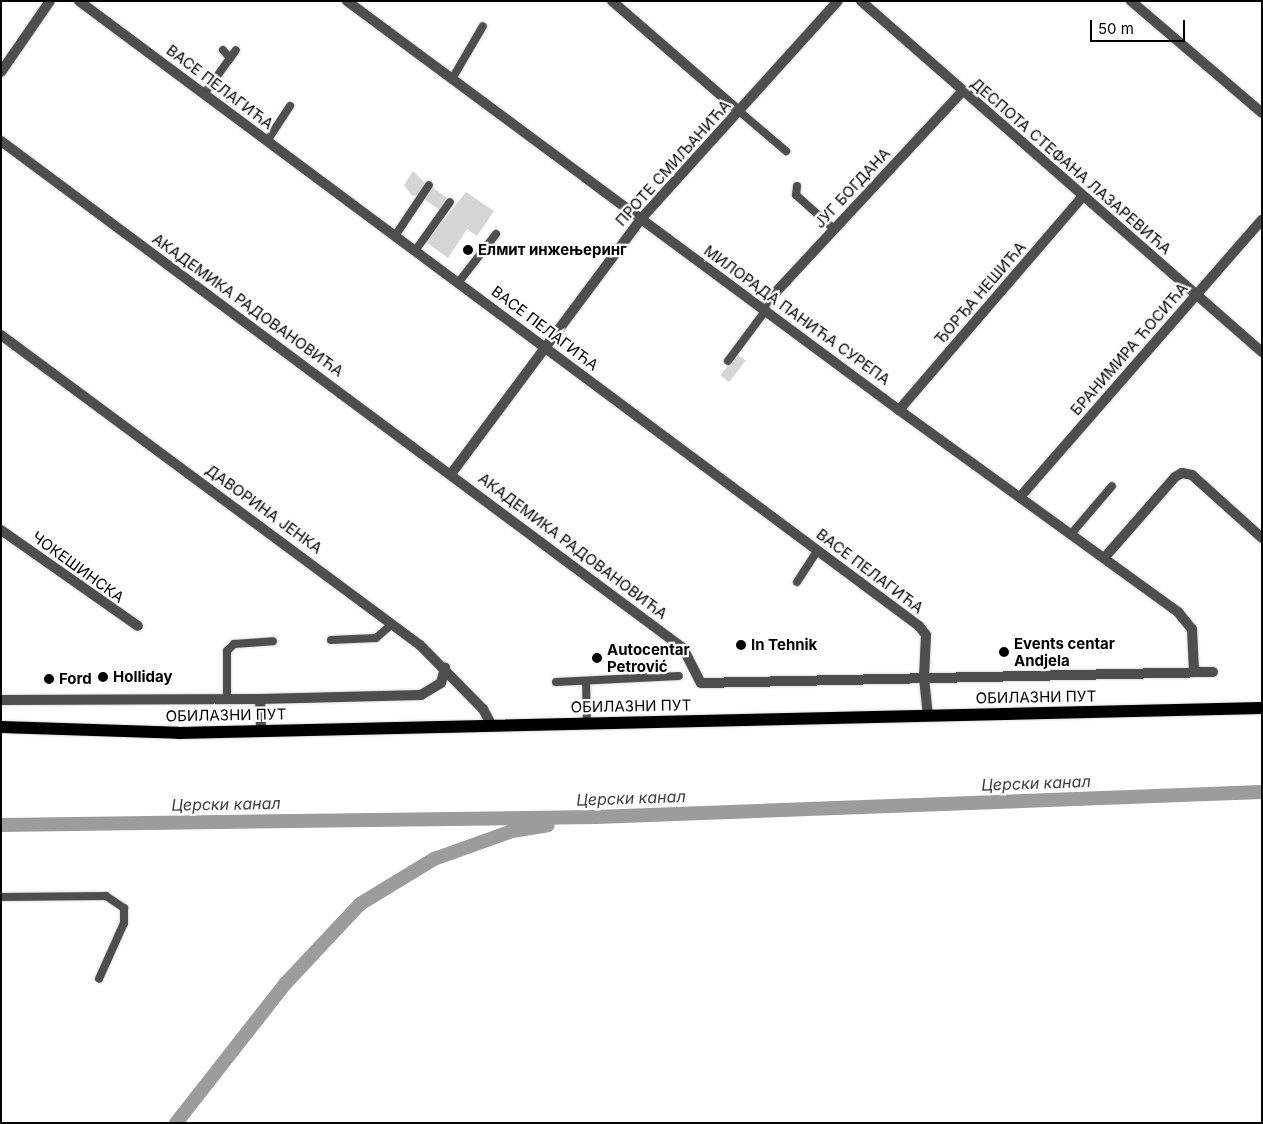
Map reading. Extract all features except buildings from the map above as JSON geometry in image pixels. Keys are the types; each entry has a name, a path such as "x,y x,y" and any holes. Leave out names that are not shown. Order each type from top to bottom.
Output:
{"main road":[{"name":"ОБИЛАЗНИ ПУТ","path":"1,727 126,733 261,731 1262,708"}],"street":[{"name":"ВАСЕ ПЕЛАГИЋА","path":"79,1 919,626 926,635 924,678 928,715"},
{"name":"МИЛОРАДА ПАНИЋА СУРЕПА","path":"347,1 640,220 764,308 899,410 1105,557 1178,612 1192,629 1194,672"},
{"path":"612,1 739,111"},
{"name":"ПРОТЕ СМИЉАНИЋА","path":"451,474 544,346 640,220 838,1"},
{"name":"ДЕСПОТА СТЕФАНА ЛАЗАРЕВИЋА","path":"861,1 1262,352"},
{"path":"1131,1 1262,113"},
{"path":"1,72 51,2"},
{"name":"ЈУГ БОГДАНА","path":"764,308 834,229 963,91"},
{"name":"АКАДЕМИКА РАДОВАНОВИЋА","path":"1,142 451,474 683,648 701,683 1213,672"},
{"name":"ЂОРЂА НЕШИЋА","path":"899,410 1083,196"},
{"name":"БРАНИМИРА ЋОСИЋА","path":"1020,497 1262,220"},
{"name":"ДАВОРИНА ЈЕНКА","path":"1,335 392,624 483,709 492,726"},
{"path":"1105,557 1182,473 1192,475 1262,538"},
{"name":"ЧОКЕШИНСКА","path":"1,530 138,626"},
{"path":"1,700 260,699 421,695 429,692 447,675"},
{"path":"260,699 261,731"}],"lane":[{"path":"452,79 483,26"},
{"path":"223,50 230,58"},
{"path":"204,94 236,50"},
{"path":"267,140 290,106"},
{"path":"739,111 786,151"},
{"path":"395,236 429,184"},
{"path":"797,186 796,194 834,229"},
{"path":"415,251 450,202"},
{"path":"458,283 496,234"},
{"path":"728,361 764,308"},
{"path":"1071,534 1112,486"},
{"path":"797,582 818,550"},
{"path":"331,640 376,638 392,624"},
{"path":"227,699 227,651 234,644 273,641"},
{"path":"556,682 679,676"},
{"path":"586,681 587,724"},
{"path":"1,897 106,896 124,908 124,923 99,979"}],"shaded area":[{"path":"413,171 426,184 420,195 412,196 404,185"},
{"path":"432,187 447,198 440,210 425,200"},
{"path":"466,192 494,211 477,236 467,229 448,258 426,242"},
{"path":"737,354 746,361 729,382 720,375"}],"waterway":[{"name":"Церски канал","path":"1,825 596,817 1262,792"},
{"path":"176,1123 285,984 360,904 434,859 512,831 548,825"}],"place":[{"name":"Елмит инжењеринг","path":"468,250"},
{"name":"In Tehnik","path":"741,645"},
{"name":"Events centar Andjela","path":"1004,652"},
{"name":"Autocentar Petrović","path":"597,658"},
{"name":"Holliday","path":"103,677"},
{"name":"Ford","path":"49,679"}]}
